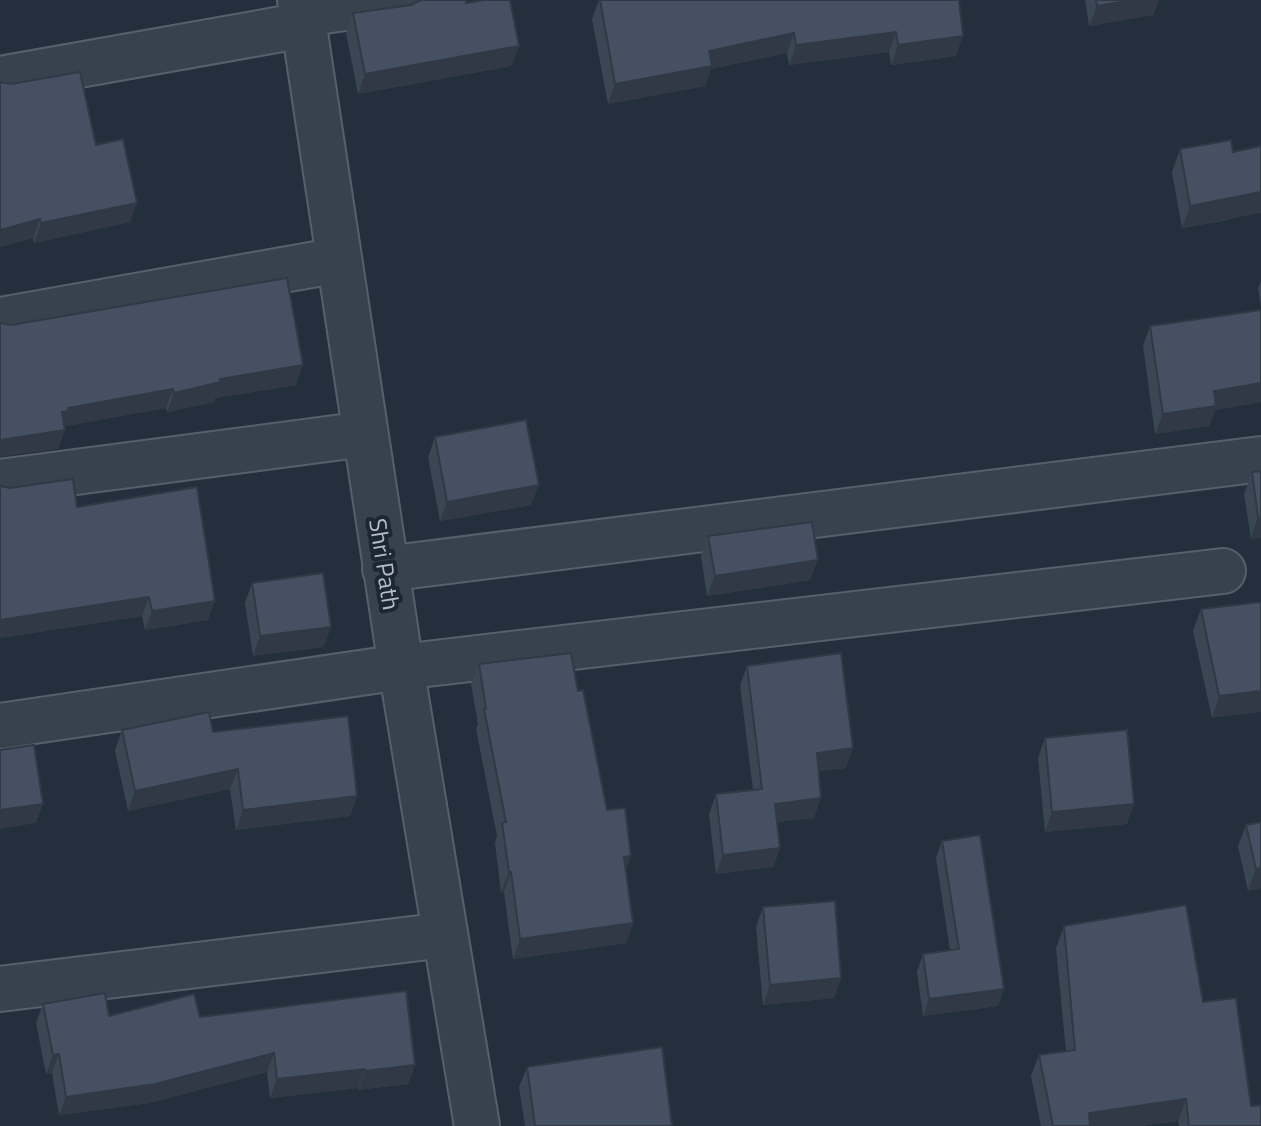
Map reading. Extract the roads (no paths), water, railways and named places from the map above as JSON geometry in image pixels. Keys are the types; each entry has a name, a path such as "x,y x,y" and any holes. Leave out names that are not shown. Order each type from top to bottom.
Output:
{"street":[{"path":"0,79 302,13 400,0"},
{"name":"Shri Path","path":"302,13 385,569 445,935 469,1125"},
{"path":"0,320 339,260"},
{"path":"0,482 365,434"},
{"path":"385,569 1261,459"},
{"path":"0,726 401,667 1223,571"},
{"path":"0,989 445,935"}]}
